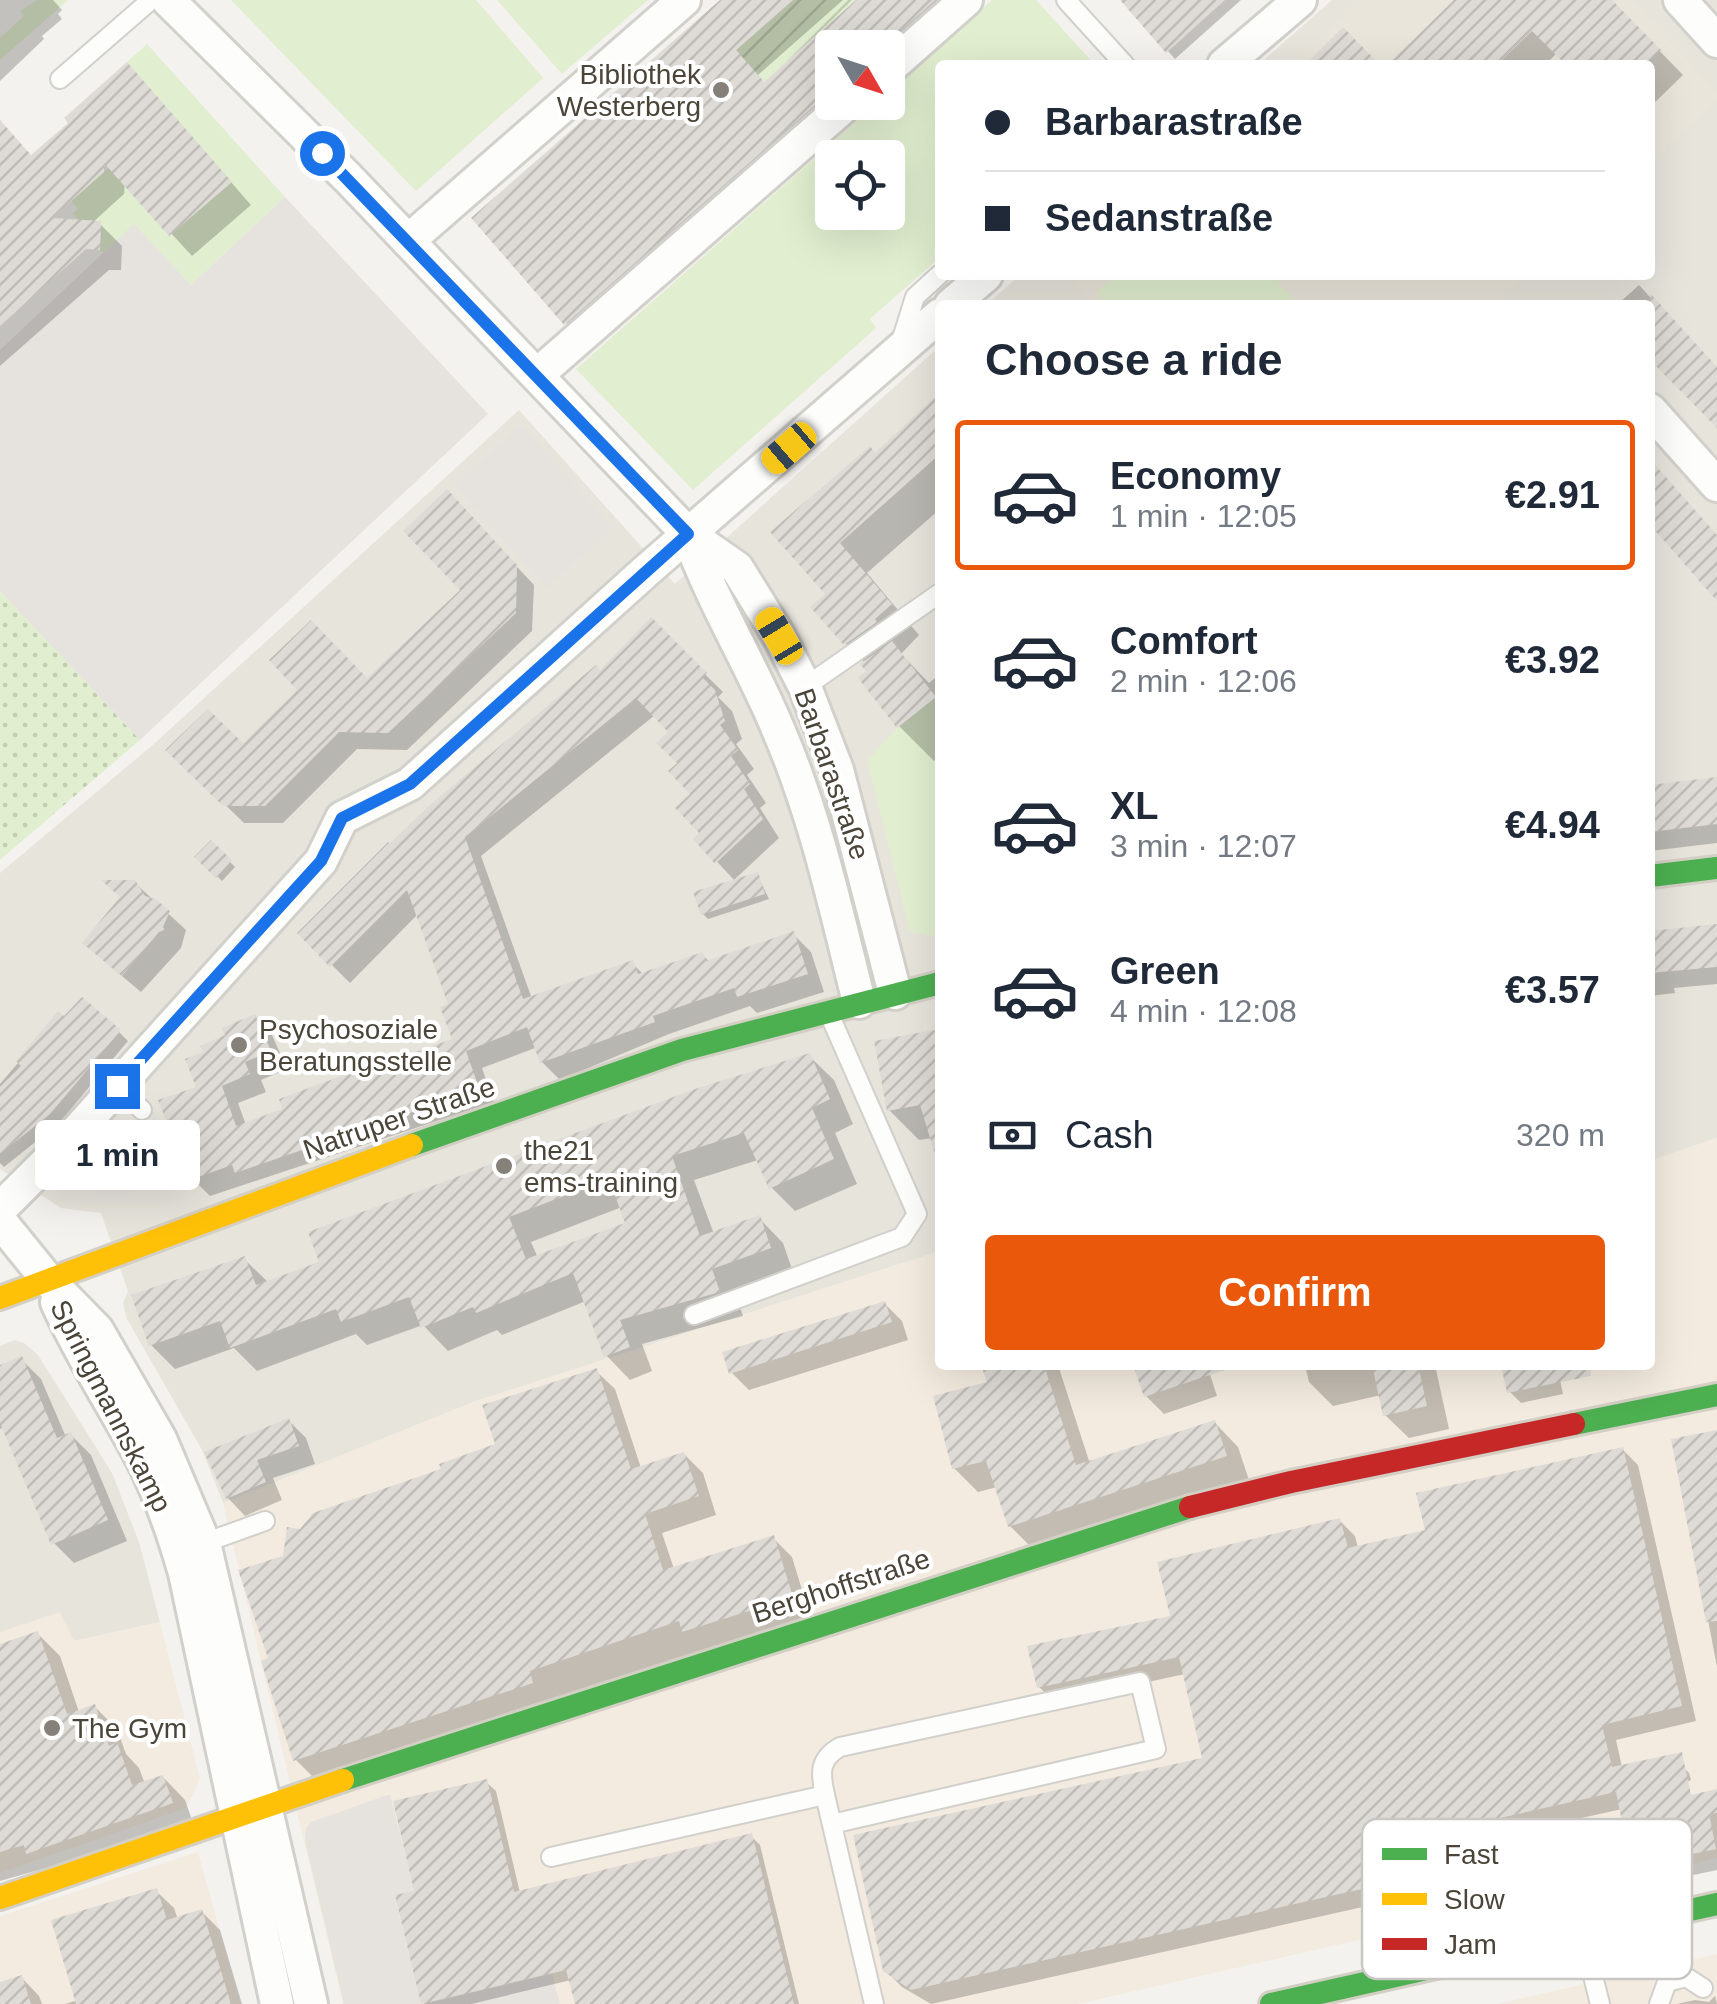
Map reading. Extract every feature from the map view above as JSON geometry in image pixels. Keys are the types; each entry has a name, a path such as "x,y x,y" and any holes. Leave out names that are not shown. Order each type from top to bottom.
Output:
{"street":[{"name":"Barbarastraße","path":"168,0 538,374 688,534 737,568 779,636 804,687 841,786 895,994"},
{"path":"408,241 684,0"},
{"path":"905,54 966,0"},
{"path":"1230,60 1300,0"},
{"path":"1680,0 1717,40"},
{"path":"538,374 828,120"},
{"path":"958,300 980,280"},
{"path":"0,1209 321,861 342,818 410,784 935,319"},
{"path":"1655,416 1717,484"},
{"name":"Barbarastraße","path":"688,534 708,589 757,681 802,794 822,857 844,1006"},
{"path":"1655,875 1717,868"},
{"name":"Natruper Straße","path":"0,1298 324,1176 682,1050 935,984"},
{"path":"0,1221 47,1279"},
{"name":"Springmannskamp","path":"47,1279 97,1330 160,1439 204,1543 250,1810 277,2004"},
{"name":"Springmannskamp","path":"47,1279 74,1340 139,1454 168,1517 250,1810 311,2004"},
{"name":"Berghoffstraße","path":"0,1898 250,1810 1168,1512 1272,1486 1717,1395"},
{"path":"1692,1910 1717,1904"},
{"path":"1271,2004 1342,1996 1409,1979"}],"lane":[{"path":"60,79 150,0"},
{"path":"1066,0 1121,60"},
{"path":"899,351 915,296 935,278"},
{"path":"804,687 935,596"},
{"path":"694,1315 902,1237 916,1214 844,1006"},
{"path":"117,1086 142,1110"},
{"path":"204,1543 265,1521"},
{"path":"832,1824 1156,1749 1140,1682 840,1747 827,1756 820,1769 825,1795 874,2004"},
{"path":"551,1857 825,1795"},
{"path":"1594,1979 1600,2004"},
{"path":"1660,2004 1667,1982 1678,1979"},
{"path":"1689,1979 1703,1988"}],"shaded area":[{"path":"1332,0 1717,0 1717,1138 1655,1159 1655,300 992,300 1014,280 1655,280 1655,60 1264,60"},
{"path":"1365,0 1632,0 1717,93 1717,100 1655,157 1655,60 1297,60"},
{"path":"285,197 488,414 140,740 0,591 0,350 134,224 191,285"},
{"path":"1073,280 1522,280 1500,300 1089,300"},
{"path":"935,350 935,1253 476,1401 223,1503 202,1450 127,1319 123,1303 128,1291 101,1213 61,1208 0,1169 0,873 155,743 519,410 675,584"},
{"path":"522,425 613,528 546,588 454,485"},
{"path":"150,1100 178,1176 100,1203 87,1175"},
{"path":"1717,1138 1717,1858 1692,1864 1692,1819 1362,1819 1362,1939 1078,2004 343,2004 223,1503 476,1401 935,1253 935,1370 1655,1370 1655,1159"},
{"path":"15,1340 38,1355 112,1473 139,1542 160,1622 74,1641 0,1632 0,1346"},
{"path":"60,1612 74,1641 160,1622 200,1779 186,1808 0,1873 0,1632"},
{"path":"390,1794 414,1891 395,1896 421,2004 344,2004 305,1841 306,1829 311,1822"},
{"path":"198,1852 240,2004 0,2004 0,1916"},
{"path":"1717,1954 1717,2004 1497,2004 1607,1979 1692,1979 1692,1960"},
{"path":"552,1974 560,2004 426,2004 534,1978"}],"green space":[{"path":"37,0 68,0 0,60 0,38 24,16 20,11"},
{"path":"231,0 476,0 543,78 416,191"},
{"path":"497,0 648,0 562,74"},
{"path":"793,0 856,0 822,30 815,30 815,37 764,82 736,50"},
{"path":"992,0 1036,0 1090,60 935,60 935,261 870,319 876,328 693,490 576,369 815,158 815,230 905,230 905,140 835,140 858,120 905,120 905,78"},
{"path":"147,44 285,197 191,285 134,225 103,253 101,222 79,220 73,214 78,209 71,201 109,168 169,236 231,182 127,62"},
{"path":"1110,280 1276,280 1294,300 1102,300 1096,293"},
{"path":"0,591 140,740 0,860"},
{"path":"931,701 935,705 935,936 910,932 867,760 897,728"}],"building":[{"path":"720,0 793,0 736,50 764,82 815,37 815,105 564,325 471,218"},
{"path":"856,0 935,0 901,30 822,30"},
{"path":"1120,0 1225,0 1166,53"},
{"path":"1454,0 1612,0 1661,50 1650,60 1561,60 1532,31 1502,60 1392,60"},
{"path":"1343,27 1375,60 1310,60"},
{"path":"127,62 232,182 169,236 104,163 104,172 52,218 101,221 100,250 86,249 0,326 0,120 31,155 68,123 64,118"},
{"path":"1650,293 1717,367 1717,428 1655,365 1655,300 1650,300"},
{"path":"935,397 935,458 840,543 892,604 875,619 877,622 844,645 810,607 825,594 770,532 870,446 875,453"},
{"path":"1655,465 1717,535 1717,601 1655,531"},
{"path":"447,489 517,565 516,613 388,733 339,732 265,806 223,806 165,750 208,709 243,743 297,690 269,660 311,620 367,678 460,590 403,531"},
{"path":"651,617 707,673 702,677 715,690 725,721 720,725 738,750 731,756 750,784 744,789 763,819 715,864 693,839 699,833 675,808 690,794 668,771 677,763 656,743 668,732 636,698 465,837 523,999 633,960 638,974 703,952 706,961 794,931 808,974 737,997 734,988 653,1016 655,1022 540,1063 527,1027 466,1051 478,1085 422,1105 424,1108 235,1173 232,1165 190,1180 158,1100 196,1087 185,1059 203,1052 200,1046 225,1035 222,1028 255,1014 271,1051 245,1062 250,1074 222,1086 236,1126 282,1109 279,1099 452,1039 440,1007 448,1004 407,890 330,967 297,933 388,842 596,665 600,670"},
{"path":"892,641 935,698 897,728 858,678 866,671 860,664"},
{"path":"1717,777 1717,824 1655,831 1655,784"},
{"path":"211,840 232,860 216,878 194,857"},
{"path":"758,872 765,894 701,915 693,892"},
{"path":"101,880 135,880 145,896 170,911 165,930 159,932 122,976 82,943 120,897"},
{"path":"1717,924 1717,967 1655,973 1655,930"},
{"path":"82,997 121,1030 50,1114 0,1154 0,1087 21,1066 16,1061 58,1011 64,1016"},
{"path":"935,1030 935,1151 920,1105 887,1111 874,1041"},
{"path":"810,1053 830,1099 812,1108 834,1159 769,1189 744,1133 672,1156 700,1236 760,1215 771,1248 712,1269 720,1292 620,1320 630,1347 604,1357 573,1273 476,1313 473,1307 421,1328 409,1297 341,1322 336,1309 230,1348 220,1321 149,1346 131,1295 245,1256 256,1285 319,1262 308,1232 695,1089","holes":["609,1179 625,1223 526,1259 509,1217"]},
{"path":"885,1301 892,1322 729,1374 722,1352"},
{"path":"22,1356 57,1438 71,1432 108,1520 51,1545 0,1423 0,1365"},
{"path":"597,1368 631,1469 684,1452 699,1496 645,1514 663,1570 774,1535 793,1597 682,1632 679,1621 530,1671 533,1683 293,1761 261,1661 268,1658 238,1570 283,1556 287,1527 300,1529 313,1513 441,1469 439,1464 495,1444 482,1405"},
{"path":"983,1370 1046,1370 1076,1465 1215,1420 1227,1456 1008,1527 986,1461 952,1469 933,1396 987,1382"},
{"path":"1135,1370 1225,1370 1144,1397"},
{"path":"1373,1370 1419,1370 1427,1406 1383,1416"},
{"path":"1502,1370 1590,1370 1591,1376 1507,1393"},
{"path":"289,1418 299,1446 257,1460 266,1482 226,1499 204,1452"},
{"path":"1717,1430 1717,1621 1706,1622 1671,1439"},
{"path":"1623,1447 1682,1706 1602,1725 1612,1767 1682,1752 1691,1795 1717,1789 1717,1813 1709,1814 1716,1849 1692,1854 1692,1819 1621,1819 1616,1792 1495,1819 1362,1819 1362,1889 911,1990 883,1971 853,1835 1202,1758 1179,1657 1037,1688 1027,1646 1170,1616 1157,1562 1340,1518 1348,1548 1425,1530 1416,1493"},
{"name":"The Gym","path":"38,1631 67,1714 95,1704 109,1746 117,1742 132,1785 163,1775 173,1803 26,1854 24,1845 0,1852 0,1644"},
{"path":"487,1779 514,1892 752,1833 794,2004 575,2004 566,1970 421,2004 395,1895 414,1891 393,1801"},
{"path":"157,1888 167,1920 202,1909 231,2004 76,2004 51,1920"},
{"path":"22,1975 31,2004 0,2004 0,1982"}],"traffic: fast":[{"path":"1655,875 1717,868"},
{"path":"412,1145 682,1050 935,984"},
{"path":"1574,1424 1717,1395"},
{"path":"343,1780 1190,1507"},
{"path":"1692,1910 1717,1904"},
{"path":"1271,2004 1382,1979"}],"traffic: slow":[{"path":"0,1298 412,1145"},
{"path":"0,1898 343,1780"}],"traffic: jam":[{"path":"1190,1507 1291,1482 1574,1424"}],"place":[{"name":"Bibliothek Westerberg","path":"721,90"},
{"name":"Psychosoziale Beratungsstelle","path":"239,1045"},
{"name":"the21 ems-training","path":"504,1166"},
{"name":"The Gym","path":"52,1728"}],"route":[{"path":"117,1086 321,861 342,818 410,784 688,534 322,153"}]}
